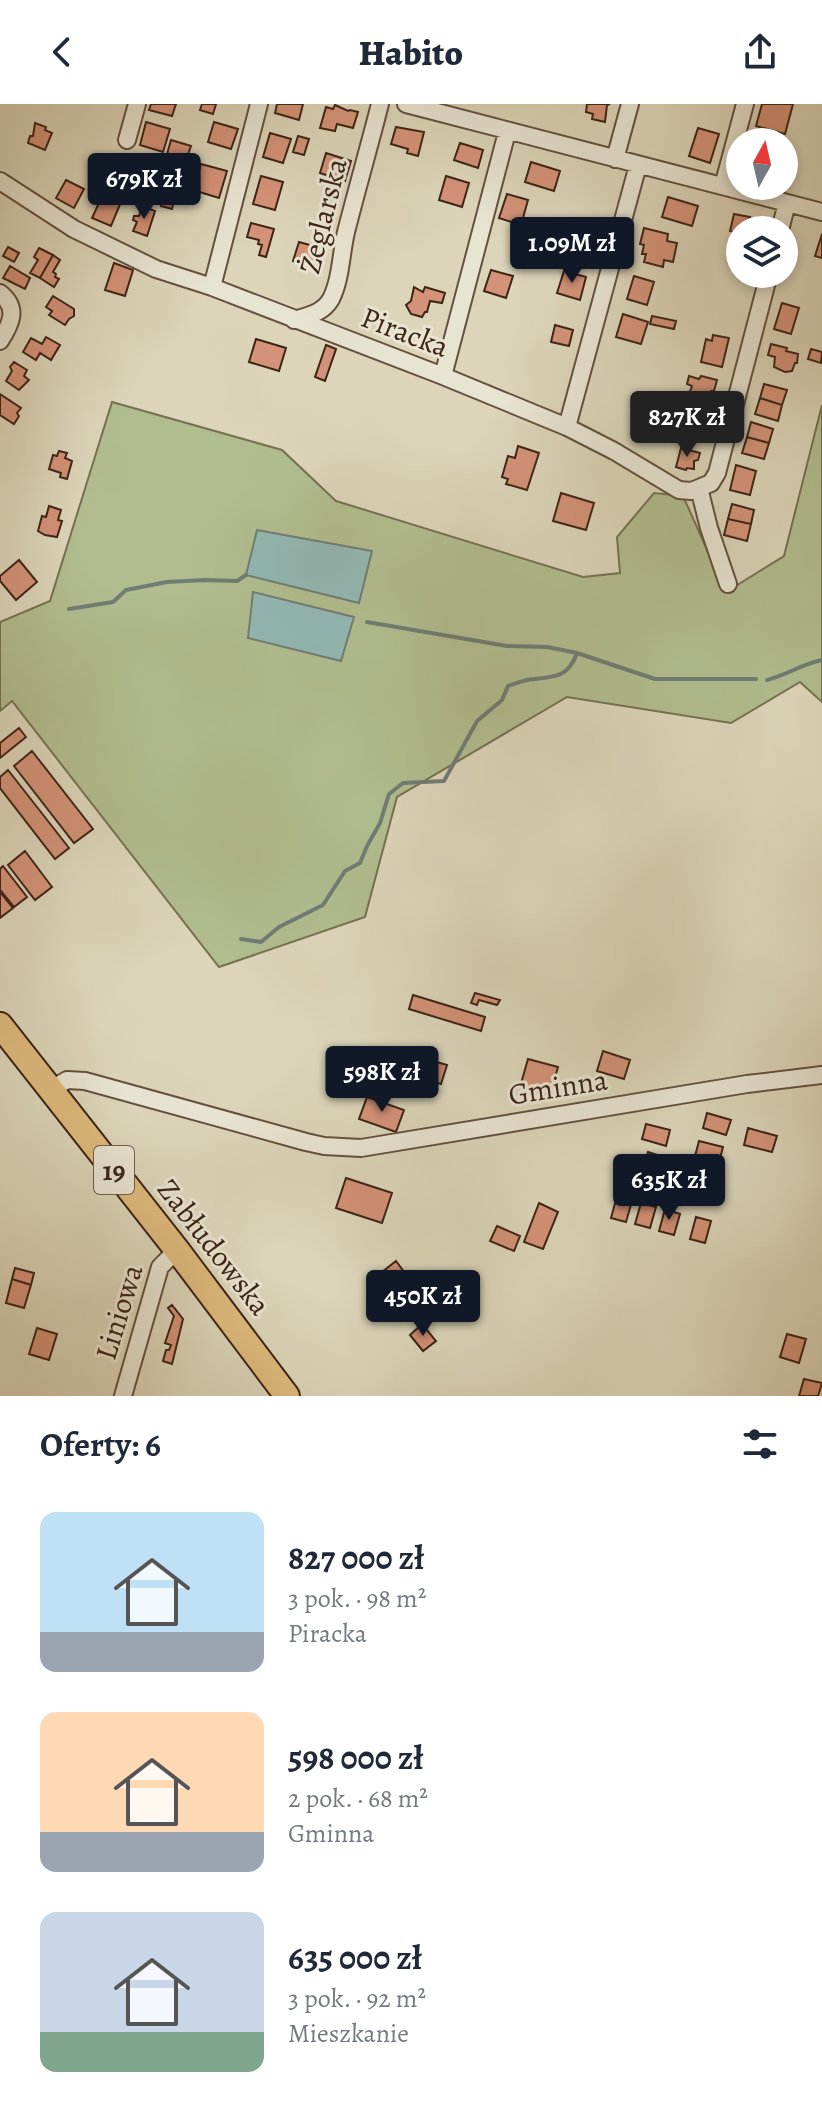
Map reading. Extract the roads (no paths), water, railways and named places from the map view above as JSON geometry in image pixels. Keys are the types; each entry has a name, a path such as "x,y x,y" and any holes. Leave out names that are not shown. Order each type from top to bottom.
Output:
{"highway":[{"name":"Zabłudowska","path":"0,1025 287,1396"}],"street":[{"path":"127,140 137,104"},
{"path":"212,287 259,104"},
{"name":"Żeglarska","path":"294,320 315,314 332,298 345,235 380,104"},
{"path":"407,104 822,212"},
{"path":"615,159 630,104"},
{"path":"723,186 745,104"},
{"path":"443,376 507,132"},
{"path":"567,427 638,165"},
{"name":"Piracka","path":"0,181 74,229 156,269 212,287 567,427 679,490 699,488"},
{"path":"784,216 787,203"},
{"path":"728,584 699,488 711,483 717,473 765,288"},
{"path":"0,293 11,304 12,315 0,341"},
{"name":"Gminna","path":"50,1090 67,1080 85,1081 306,1142 361,1148 798,1076 822,1075"},
{"name":"Liniowa","path":"123,1396 160,1267 177,1250"}],"water":[{"path":"257,530 372,551 359,603 246,575"},
{"path":"253,592 354,617 341,661 248,638"}],"waterway":[{"path":"69,609 113,602 126,590 167,582 237,581 246,575"},
{"path":"367,622 507,646 547,647 577,653 655,679 756,679"},
{"path":"241,939 261,942 279,927 323,905 345,871 360,863 380,823 389,794 403,783 444,781 477,721 502,700 508,686 561,674 574,661 577,653"},
{"path":"767,680 822,660"}]}
